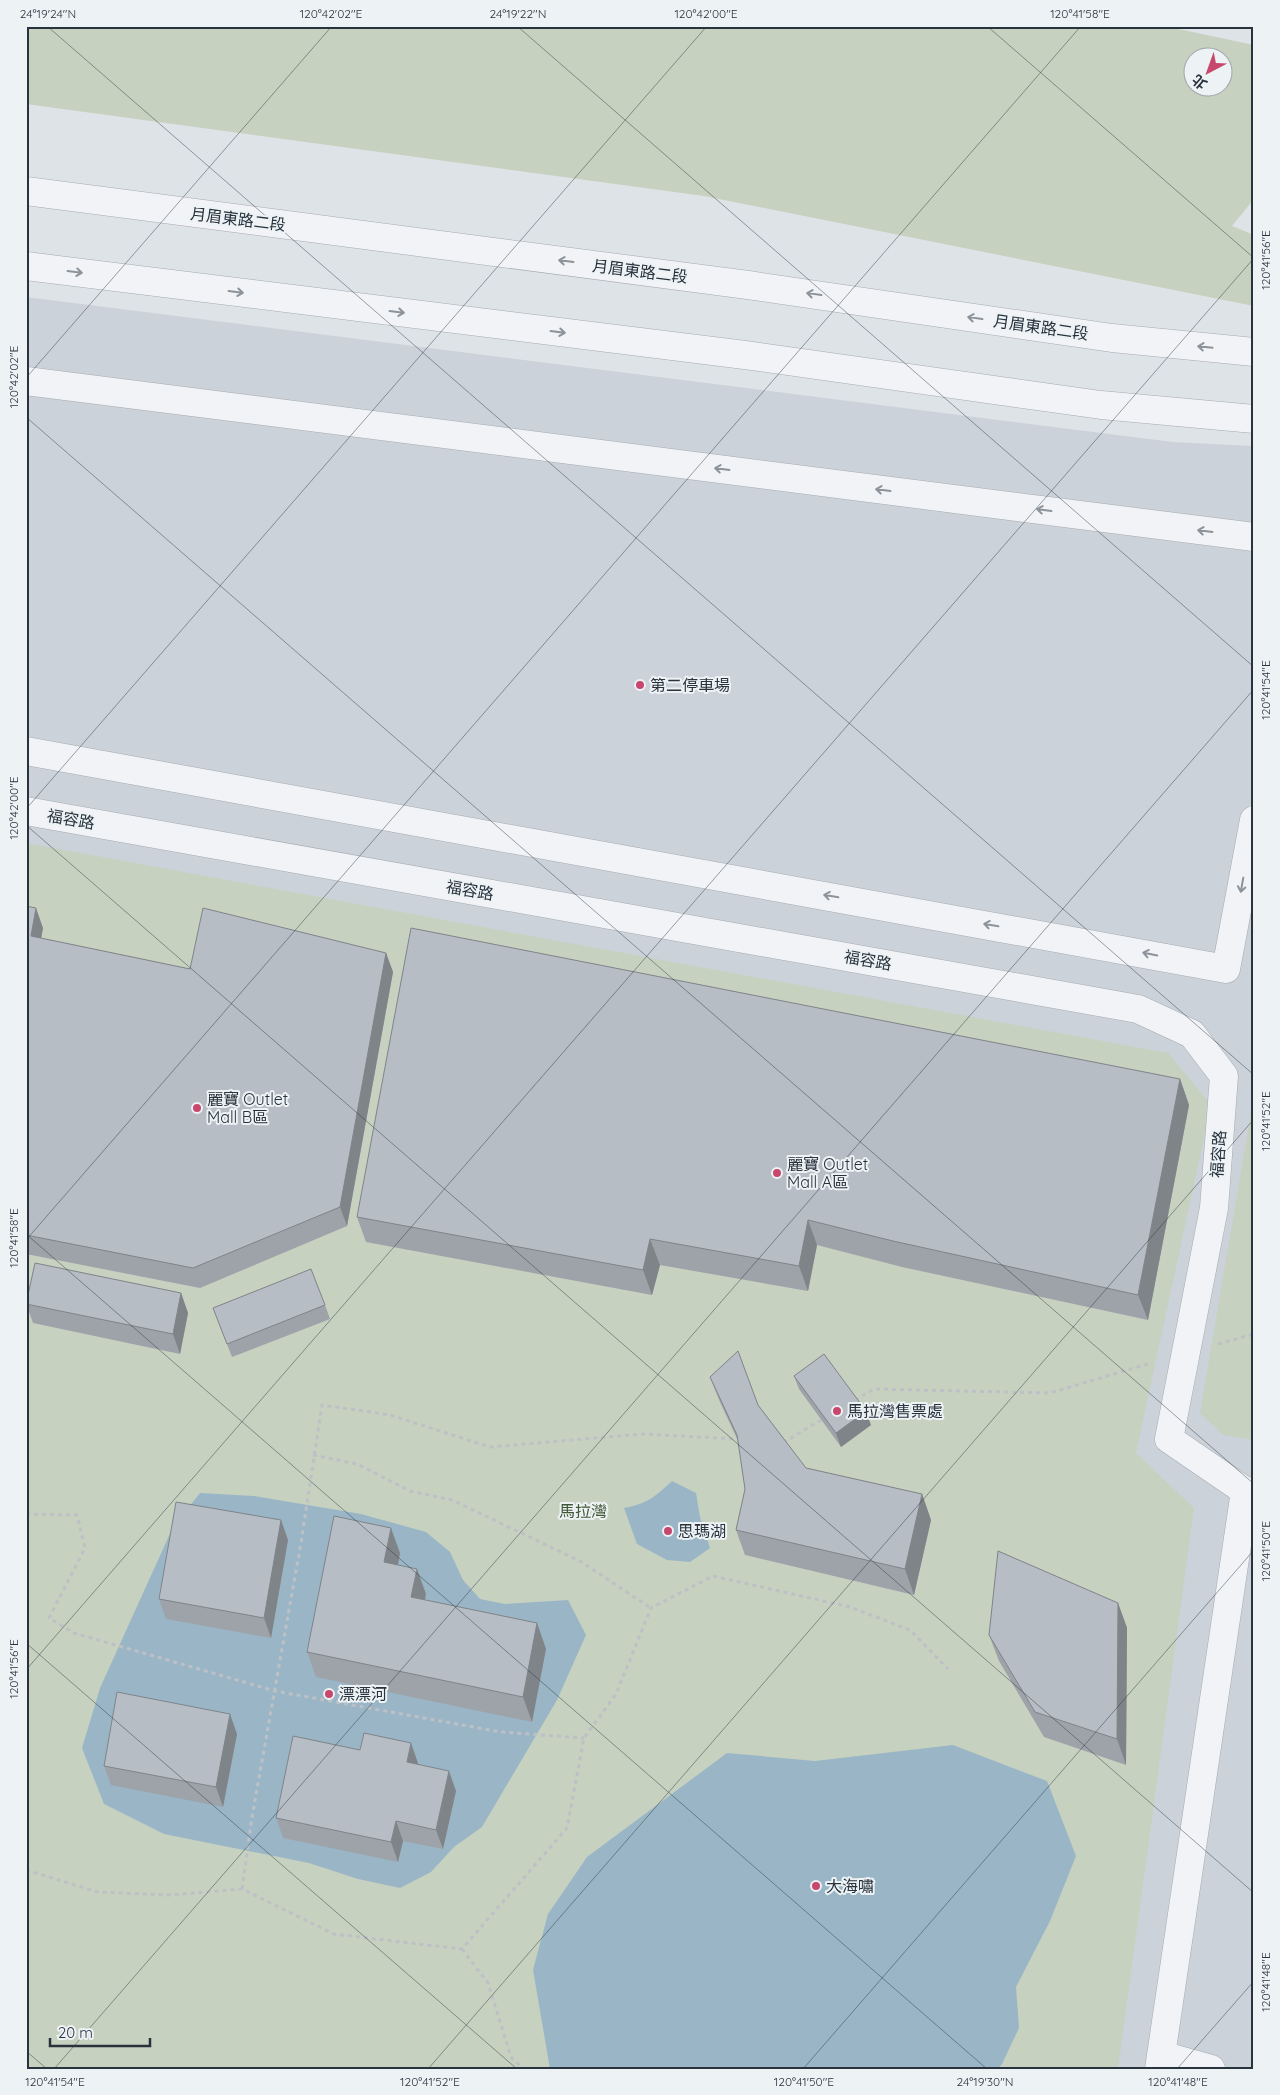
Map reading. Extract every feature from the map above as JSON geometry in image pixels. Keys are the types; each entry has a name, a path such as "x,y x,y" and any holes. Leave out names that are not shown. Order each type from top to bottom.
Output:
{"street":[{"name":"月眉東路二段","path":"26,191 738,284 1112,338 1254,352"},
{"path":"26,266 745,355 1102,405 1254,419"},
{"path":"26,381 1254,537"},
{"path":"26,752 1226,969 1254,820"},
{"name":"福容路","path":"26,811 1138,1009 1192,1034 1224,1076 1214,1208 1169,1439 1250,1491"},
{"path":"1210,2069 1160,2062 1250,1491"}],"path":[{"path":"1214,1345 1254,1334"},
{"path":"853,1402 874,1389 1050,1393 1157,1362"},
{"path":"242,1889 252,1817 275,1691 322,1405 390,1415 490,1447 642,1434 737,1439"},
{"path":"780,1441 786,1441 821,1420"},
{"path":"313,1455 357,1464 410,1491 452,1500 580,1561 651,1608"},
{"path":"26,1514 77,1515 85,1548 49,1618 74,1632 275,1691 501,1732 584,1738"},
{"path":"462,1949 567,1828 584,1738 616,1694 651,1608 713,1576 850,1607 910,1630 948,1669"},
{"path":"26,1870 98,1892 170,1895 242,1889 334,1934 462,1949 488,1984 511,2057 523,2069"}],"shaded area":[{"name":"馬拉灣","path":"26,297 1173,442 1254,446 1254,2069 26,2069"}],"green space":[{"path":"26,26 1164,26 1254,45 1254,199 1232,226 1254,235 1254,306 704,196 26,104"},
{"name":"馬拉灣","path":"26,843 1168,1053 1211,1105 1136,1453 1194,1508 1118,2069 26,2069"},
{"path":"1254,1095 1254,1440 1223,1435 1200,1413"}],"water":[{"name":"思瑪湖","path":"672,1481 696,1493 700,1517 710,1548 690,1562 667,1560 637,1544 624,1508 651,1499"},
{"name":"漂漂河","path":"200,1493 254,1496 361,1514 426,1532 450,1552 463,1580 480,1599 505,1604 568,1600 586,1635 557,1700 482,1827 454,1847 431,1872 400,1888 358,1879 309,1863 164,1834 104,1804 82,1748 100,1688 173,1527"},
{"name":"大海嘯","path":"953,1745 1047,1781 1076,1856 1050,1921 1016,1987 1019,2028 998,2069 550,2069 533,1970 548,1914 587,1857 727,1753 815,1761"}],"building":[{"name":"麗寶 Outlet Mall B區","path":"26,906 36,908 31,936 190,969 203,908 386,953 340,1207 193,1268 26,1235"},
{"name":"麗寶 Outlet Mall A區","path":"411,928 1180,1079 1138,1295 893,1241 808,1220 799,1266 650,1239 643,1270 357,1217"},
{"path":"35,1263 181,1293 173,1334 26,1304"},
{"path":"311,1269 325,1305 227,1344 213,1308"},
{"path":"738,1351 758,1405 806,1468 922,1494 905,1569 736,1530 745,1489 737,1435 710,1377"},
{"name":"馬拉灣售票處","path":"824,1354 866,1411 836,1433 794,1376"},
{"path":"176,1502 281,1520 264,1618 159,1599"},
{"path":"334,1516 391,1528 384,1562 417,1569 411,1597 537,1623 523,1697 307,1652"},
{"path":"998,1551 1118,1603 1117,1739 1035,1712 989,1635"},
{"path":"117,1692 230,1714 216,1787 104,1766"},
{"path":"364,1733 411,1743 407,1762 449,1771 436,1830 396,1821 391,1842 276,1818 293,1736 360,1750"}],"place":[{"name":"第二停車場","path":"640,685"},
{"name":"麗寶 Outlet Mall B區","path":"197,1108"},
{"name":"麗寶 Outlet Mall A區","path":"777,1173"},
{"name":"馬拉灣售票處","path":"837,1411"},
{"name":"思瑪湖","path":"668,1531"},
{"name":"漂漂河","path":"329,1694"},
{"name":"大海嘯","path":"816,1886"}]}
